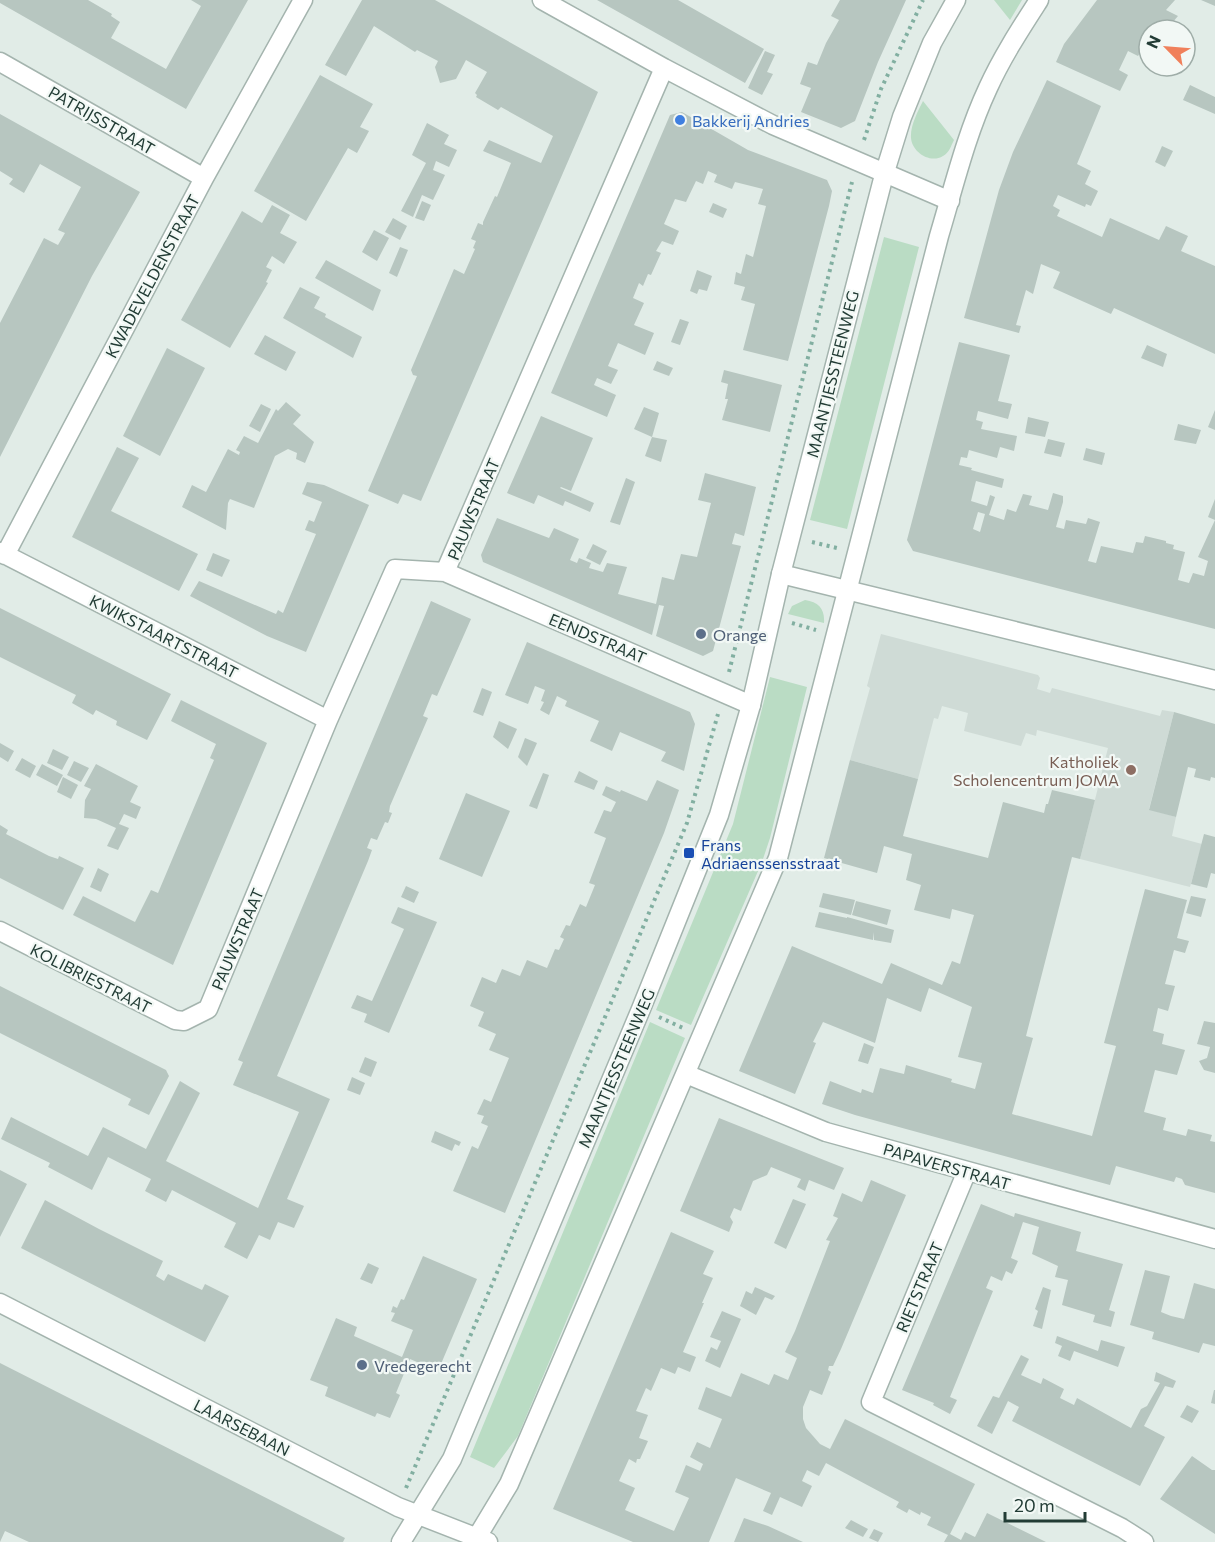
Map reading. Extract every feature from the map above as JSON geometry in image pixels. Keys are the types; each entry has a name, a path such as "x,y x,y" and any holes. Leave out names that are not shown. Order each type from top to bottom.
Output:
{"street":[{"name":"KWADEVELDENSTRAAT","path":"3,553 204,178 303,0"},
{"path":"542,0 773,125 884,175 950,201"},
{"name":"MAANTJESSTEENWEG","path":"401,1542 452,1459 641,1009 719,815 751,705 781,574 884,175 902,117 932,43 956,0"},
{"path":"480,1540 509,1484 778,858 962,155 988,88 1011,44 1039,0"},
{"name":"PATRIJSSTRAAT","path":"0,62 204,178"},
{"name":"PAUWSTRAAT","path":"184,1021 208,1009 328,720 395,569 445,572 664,68"},
{"name":"KWIKSTAARTSTRAAT","path":"3,553 328,720"},
{"name":"EENDSTRAAT","path":"445,572 751,705"},
{"path":"781,574 1215,680"},
{"name":"KOLIBRIESTRAAT","path":"0,931 175,1020 184,1021"},
{"name":"PAPAVERSTRAAT","path":"686,1074 826,1132 1215,1239"},
{"name":"RIETSTRAAT","path":"967,1171 871,1402 1122,1528 1144,1542"},
{"name":"LAARSEBAAN","path":"0,1303 398,1507 480,1540"}],"path":[{"path":"398,1507 687,823 724,693 857,162 881,89 923,0"},
{"path":"641,1009 702,1036"}],"shaded area":[{"name":"Katholiek Scholencentrum JOMA","path":"881,634 1038,675 1040,678 1037,689 1050,693 1052,688 1160,716 1162,710 1174,712 1149,809 1176,817 1172,836 1202,844 1190,887 1080,859 1108,748 1037,730 1036,736 1026,733 1021,746 964,731 968,713 942,706 938,719 934,718 918,779 850,760 870,688 867,686"}],"green space":[{"path":"994,0 1022,0 1010,20"},
{"path":"923,101 954,140 947,153 938,158 927,158 918,152 912,143 912,129"},
{"path":"884,237 919,247 847,529 810,520"},
{"path":"805,600 814,602 820,607 824,623 788,614 792,606"},
{"path":"770,677 807,687 762,862 691,1025 656,1010 733,824"},
{"path":"650,1022 685,1038 518,1436 494,1468 470,1457"}],"building":[{"path":"0,0 88,0 112,14 111,16 120,22 111,38 166,69 201,6 191,0 248,0 186,109 0,3"},
{"path":"362,0 435,0 598,92 421,501 403,494 398,504 368,491 417,376 413,375 411,370 454,269 464,274 475,249 473,248 476,241 471,239 478,223 483,225 511,163 483,151 489,140 541,163 553,136 501,107 498,110 476,97 475,93 487,72 466,60 456,79 440,83 435,67 438,61 417,50 415,52 374,26 346,76 325,65"},
{"path":"597,0 678,0 764,49 745,83"},
{"path":"840,0 906,0 855,121 841,128 801,112 811,88 800,84 808,62 817,65 839,20 831,16"},
{"path":"1097,0 1175,0 1166,10 1178,16 1176,18 1137,18 1137,56 1128,51 1119,70 1128,75 1120,91 1056,62 1064,44"},
{"path":"1201,0 1215,0 1215,6"},
{"path":"765,51 775,55 767,72 773,74 762,95 748,88"},
{"path":"320,75 373,104 360,127 369,131 357,153 348,148 306,221 254,191"},
{"path":"1047,80 1101,106 1077,164 1091,171 1085,184 1098,191 1091,206 1086,204 1085,207 1058,195 1053,206 1060,210 1057,216 1102,237 1110,218 1159,240 1166,226 1188,236 1181,251 1215,266 1215,354 1114,308 1111,314 1053,288 1060,272 1041,264 1033,294 1026,290 1016,325 1021,326 1019,333 964,318 999,190 1013,152"},
{"path":"1190,85 1215,97 1215,114 1183,100"},
{"path":"682,112 748,150 827,180 832,191 829,206 788,361 743,350 755,304 741,300 745,287 734,284 736,272 741,274 746,254 753,257 766,206 758,204 763,189 735,182 732,189 714,182 717,175 708,171 703,184 696,181 686,202 675,199 664,224 679,231 673,245 662,241 656,251 661,253 651,275 648,274 643,286 639,283 633,298 644,303 634,325 654,333 645,355 618,343 608,366 618,370 611,384 597,378 594,385 616,395 607,417 551,393 670,115"},
{"path":"0,114 140,192 92,276 0,457 0,323 44,238 58,245 65,233 58,230 81,187 40,164 24,193 9,184 13,179 0,171"},
{"path":"427,123 449,135 444,144 457,150 449,167 436,161 433,170 445,175 433,200 422,195 413,217 401,211 426,163 412,155"},
{"path":"1162,146 1173,151 1165,167 1155,162"},
{"path":"422,201 431,205 424,221 415,218"},
{"path":"713,203 727,209 723,218 709,212"},
{"path":"272,205 290,215 280,233 297,242 284,264 272,256 266,267 272,270 266,282 268,283 230,348 181,320 242,211 262,223"},
{"path":"393,218 407,226 400,240 385,232"},
{"path":"374,230 389,238 377,261 362,252"},
{"path":"400,247 408,250 397,277 389,273"},
{"path":"326,260 381,290 373,311 315,278"},
{"path":"697,270 712,276 707,291 699,289 697,294 690,291"},
{"path":"300,287 320,297 314,308 326,314 325,317 362,337 353,358 283,318"},
{"path":"680,319 689,322 680,345 671,342"},
{"path":"265,335 296,352 286,371 254,354"},
{"path":"959,342 1010,355 998,401 1012,404 1008,419 978,411 976,420 983,422 981,429 1017,436 1014,451 1000,447 997,458 969,450 967,458 961,457 959,465 1004,479 1002,488 976,481 971,501 987,506 990,495 995,497 989,515 1004,520 1007,509 1016,512 1023,494 1032,496 1029,505 1048,510 1053,493 1063,496 1056,527 1064,529 1066,520 1086,524 1088,518 1100,522 1088,561 1096,563 1101,546 1133,553 1136,542 1143,543 1145,536 1166,541 1174,545 1173,549 1185,552 1178,580 1189,583 1193,573 1204,576 1208,561 1198,557 1215,520 1215,629 913,551 907,540","holes":["978,512 985,514 980,532 973,529"]},
{"path":"1147,345 1167,354 1163,367 1141,358"},
{"path":"167,348 205,368 160,456 123,436"},
{"path":"657,361 673,368 669,376 653,370"},
{"path":"724,370 782,385 770,432 722,420 728,399 725,399 728,384 721,382"},
{"path":"286,402 301,415 293,424 314,442 305,463 296,459 297,453 288,449 275,456 254,508 230,499 226,530 182,507 192,485 206,492 228,449 239,455 240,452 236,450 244,436 258,443 276,409 278,411"},
{"path":"261,404 271,409 260,432 249,426"},
{"path":"644,407 659,413 652,437 634,429"},
{"path":"1215,410 1215,430 1208,427"},
{"path":"541,416 593,438 571,491 560,488 594,503 590,512 565,501 563,506 538,495 534,504 507,493"},
{"path":"1028,417 1049,422 1045,437 1025,433"},
{"path":"1178,424 1201,430 1196,444 1174,440"},
{"path":"652,437 667,440 661,462 645,456"},
{"path":"1048,439 1065,443 1061,457 1044,453"},
{"path":"117,447 139,458 111,511 198,554 179,591 72,537"},
{"path":"1086,448 1105,453 1102,465 1083,460"},
{"path":"705,473 756,487 744,536 735,533 732,544 741,546 713,651 703,656 656,636 664,606 659,605 652,635 483,562 481,555 497,518 549,538 554,528 579,539 570,560 577,563 579,558 591,563 589,568 603,572 607,563 627,567 618,594 656,604 662,577 674,580 681,554 697,557 711,503 698,500"},
{"path":"626,478 635,482 620,525 610,522"},
{"path":"307,482 324,485 369,505 306,652 267,636 190,596 199,581 276,614 278,610 283,613 316,534 305,530 309,520 314,522 322,502 302,494"},
{"path":"1215,499 1215,520 1208,517"},
{"path":"593,544 607,551 600,565 586,558"},
{"path":"213,553 230,560 222,577 206,570"},
{"path":"431,601 471,619 437,696 432,694 423,716 428,718 390,806 389,812 392,813 388,823 385,822 377,840 371,838 367,848 372,850 368,861 277,1076 330,1099 287,1199 304,1206 294,1228 278,1222 270,1240 259,1235 247,1259 224,1247 236,1223 172,1190 166,1202 145,1191 151,1179 108,1157 92,1190 48,1167 50,1163 1,1139 11,1117 88,1156 103,1127 146,1149 180,1081 200,1093 166,1161 258,1208 299,1112 233,1085 243,1062 238,1060"},
{"path":"0,608 171,694 147,740 116,725 117,721 96,710 93,715 72,703 76,695 0,657"},
{"path":"527,642 690,712 695,724 684,771 661,761 666,752 620,732 612,751 590,741 599,721 565,706 567,701 557,696 549,715 540,710 544,702 541,701 545,690 535,686 528,704 505,695"},
{"path":"482,688 492,692 483,716 473,712"},
{"path":"181,700 267,743 173,965 73,915 83,896 135,922 151,890 158,893 214,760 210,758 216,744 171,721"},
{"path":"1174,712 1215,724 1215,778 1211,777 1210,781 1194,777 1196,769 1188,767 1176,817 1149,810"},
{"path":"499,721 517,729 508,749 493,737"},
{"path":"525,738 537,743 527,766 518,757"},
{"path":"0,743 14,751 8,762 0,757"},
{"path":"53,749 69,757 62,770 47,763"},
{"path":"22,758 36,766 30,778 15,770"},
{"path":"850,760 918,779 903,836 988,858 1003,802 1044,813 1052,790 1095,800 1080,859 1072,857 1026,1036 1033,1038 1012,1114 1092,1136 1116,1046 1104,1043 1145,889 1187,900 1177,938 1189,941 1185,953 1174,950 1165,984 1175,986 1168,1011 1158,1008 1153,1031 1164,1034 1162,1044 1185,1050 1177,1075 1155,1070 1144,1112 1166,1118 1163,1130 1186,1136 1188,1129 1212,1135 1210,1141 1215,1142 1215,1193 1185,1185 1182,1179 1176,1177 1174,1182 1116,1166 1110,1185 822,1104 830,1081 861,1093 862,1089 873,1093 880,1068 904,1074 906,1065 952,1079 951,1082 975,1089 982,1063 958,1057 972,1007 929,988 921,1012 887,998 875,1043 823,1022 813,1042 816,1043 795,1094 739,1071 792,946 882,984 891,963 942,985 952,961 960,964 974,915 952,909 950,919 914,910 921,885 906,880 912,854 884,846 877,873 824,858"},
{"path":"74,761 89,768 81,782 67,775"},
{"path":"42,764 63,775 57,786 36,775"},
{"path":"96,764 138,786 130,802 141,807 136,819 124,814 119,824 129,828 118,850 107,846 116,828 96,819 84,818 85,800 91,789 84,786"},
{"path":"579,771 598,781 594,790 574,782"},
{"path":"543,773 549,775 537,809 529,806"},
{"path":"63,777 78,785 71,799 57,792"},
{"path":"657,780 679,790 664,833 505,1213 453,1191 472,1146 478,1149 488,1126 481,1123 484,1116 477,1114 484,1099 491,1102 509,1058 489,1050 496,1034 478,1026 484,1012 470,1006 482,977 496,983 502,969 520,976 527,960 547,968 555,949 559,950 564,939 560,937 566,925 570,926 580,904 586,907 595,885 589,883 606,838 594,833 604,810 611,812 616,802 602,795 606,786 647,801"},
{"path":"466,793 510,811 482,877 439,859"},
{"path":"0,825 8,830 6,834 49,856 58,859 59,856 84,868 63,910 0,878"},
{"path":"1204,834 1215,837 1215,874 1211,873 1207,888 1191,884"},
{"path":"98,868 109,874 101,892 90,887"},
{"path":"406,886 419,892 414,903 401,897"},
{"path":"823,893 855,900 851,915 819,907"},
{"path":"1191,896 1206,899 1201,917 1186,913"},
{"path":"856,901 891,910 887,925 852,915"},
{"path":"398,907 437,922 389,1033 364,1022 367,1014 351,1008 357,995 372,1001 404,929 391,923"},
{"path":"819,912 894,930 891,943 874,940 874,932 873,940 815,927"},
{"path":"0,986 166,1070 169,1076 149,1115 128,1105 131,1099 0,1033"},
{"path":"1204,1021 1215,1023 1215,1073 1204,1070 1199,1061 1207,1058 1210,1047 1197,1044"},
{"path":"864,1043 874,1047 868,1064 858,1061"},
{"path":"365,1057 377,1062 371,1077 359,1072"},
{"path":"352,1077 365,1083 360,1095 347,1090"},
{"path":"719,1118 844,1168 834,1190 809,1180 805,1191 797,1187 801,1179 771,1167 767,1175 753,1181 741,1211 734,1208 730,1217 733,1222 729,1232 680,1211"},
{"path":"435,1131 461,1142 459,1146 455,1144 452,1151 431,1142"},
{"path":"0,1170 27,1184 0,1237"},
{"path":"871,1180 906,1195 841,1349 833,1366 829,1366 828,1370 831,1372 822,1395 810,1390 803,1407 806,1428 820,1444 830,1449 845,1419 975,1484 950,1534 961,1540 965,1532 975,1537 987,1513 1046,1542 944,1542 948,1535 927,1525 931,1517 921,1512 920,1515 909,1509 907,1513 896,1507 899,1502 826,1463 819,1476 807,1470 802,1481 812,1486 802,1507 780,1497 772,1515 763,1511 771,1493 736,1478 709,1542 633,1542 553,1509 671,1232 714,1251 703,1274 713,1278 683,1352 696,1357 690,1372 678,1367 675,1374 661,1368 651,1391 646,1388 636,1411 648,1415 639,1438 648,1441 636,1463 629,1459 619,1481 635,1488 625,1510 674,1531 689,1498 675,1492 686,1465 700,1471 703,1464 690,1457 697,1442 710,1448 722,1419 698,1409 706,1387 731,1397 741,1373 769,1385 774,1374 788,1380 797,1358 785,1352 830,1241 826,1240 838,1218 833,1216 842,1193 862,1202"},
{"path":"793,1199 806,1204 786,1249 774,1243"},
{"path":"45,1200 163,1261 156,1276 164,1281 168,1274 202,1290 205,1284 229,1296 205,1342 21,1248"},
{"path":"981,1204 1014,1217 1015,1213 1081,1232 1076,1251 1123,1264 1109,1310 1115,1312 1111,1327 1093,1322 1095,1315 1062,1305 1068,1280 1055,1277 1058,1266 1032,1254 1039,1227 1023,1222 1011,1258 1018,1261 1012,1274 1006,1271 1002,1281 991,1276 986,1288 993,1291 950,1397 957,1400 950,1414 933,1405 934,1403 902,1390"},
{"name":"Vredegerecht","path":"423,1256 477,1279 438,1371 410,1359 396,1393 400,1395 390,1418 377,1413 375,1417 325,1396 328,1387 310,1380 336,1318 357,1327 354,1336 402,1357 413,1330 391,1321 395,1313 391,1312 393,1306 397,1308 401,1299 404,1300"},
{"path":"368,1263 379,1268 372,1284 360,1279"},
{"path":"1145,1270 1170,1276 1161,1312 1171,1316 1184,1319 1194,1283 1215,1289 1215,1346 1203,1343 1199,1353 1152,1339 1154,1332 1130,1325"},
{"path":"755,1287 775,1296 772,1300 765,1297 756,1315 740,1306 746,1291 752,1294"},
{"path":"1043,1287 1051,1290 1042,1329 1033,1326 1038,1311 1035,1309"},
{"path":"722,1311 741,1319 720,1368 705,1361 711,1347 717,1350 721,1341 710,1337"},
{"path":"1057,1336 1098,1351 1101,1340 1125,1347 1118,1367 1074,1351 1070,1361 1058,1356 1062,1346 1055,1343"},
{"path":"1021,1355 1029,1359 1021,1375 1041,1384 1043,1378 1064,1389 1060,1398 1074,1405 1077,1398 1131,1428 1141,1409 1147,1406 1160,1383 1154,1381 1156,1372 1176,1381 1173,1388 1165,1386 1144,1426 1165,1437 1140,1486 1012,1421 1019,1407 1008,1401 992,1434 977,1426 993,1396 999,1398"},
{"path":"0,1363 345,1538 343,1542 29,1542 5,1531 0,1542"},
{"path":"1215,1390 1215,1404 1211,1403"},
{"path":"1187,1405 1199,1411 1192,1423 1180,1417"},
{"path":"1192,1456 1215,1470 1215,1534 1160,1499"},
{"path":"744,1518 768,1526 803,1542 734,1542"},
{"path":"851,1520 868,1529 863,1537 845,1528"},
{"path":"874,1529 883,1533 878,1542 869,1538"}],"place":[{"name":"Bakkerij Andries","path":"680,120"},
{"name":"Orange","path":"701,634"},
{"name":"Katholiek Scholencentrum JOMA","path":"1131,770"},
{"name":"Frans Adriaenssensstraat","path":"689,853"},
{"name":"Vredegerecht","path":"362,1365"}]}
